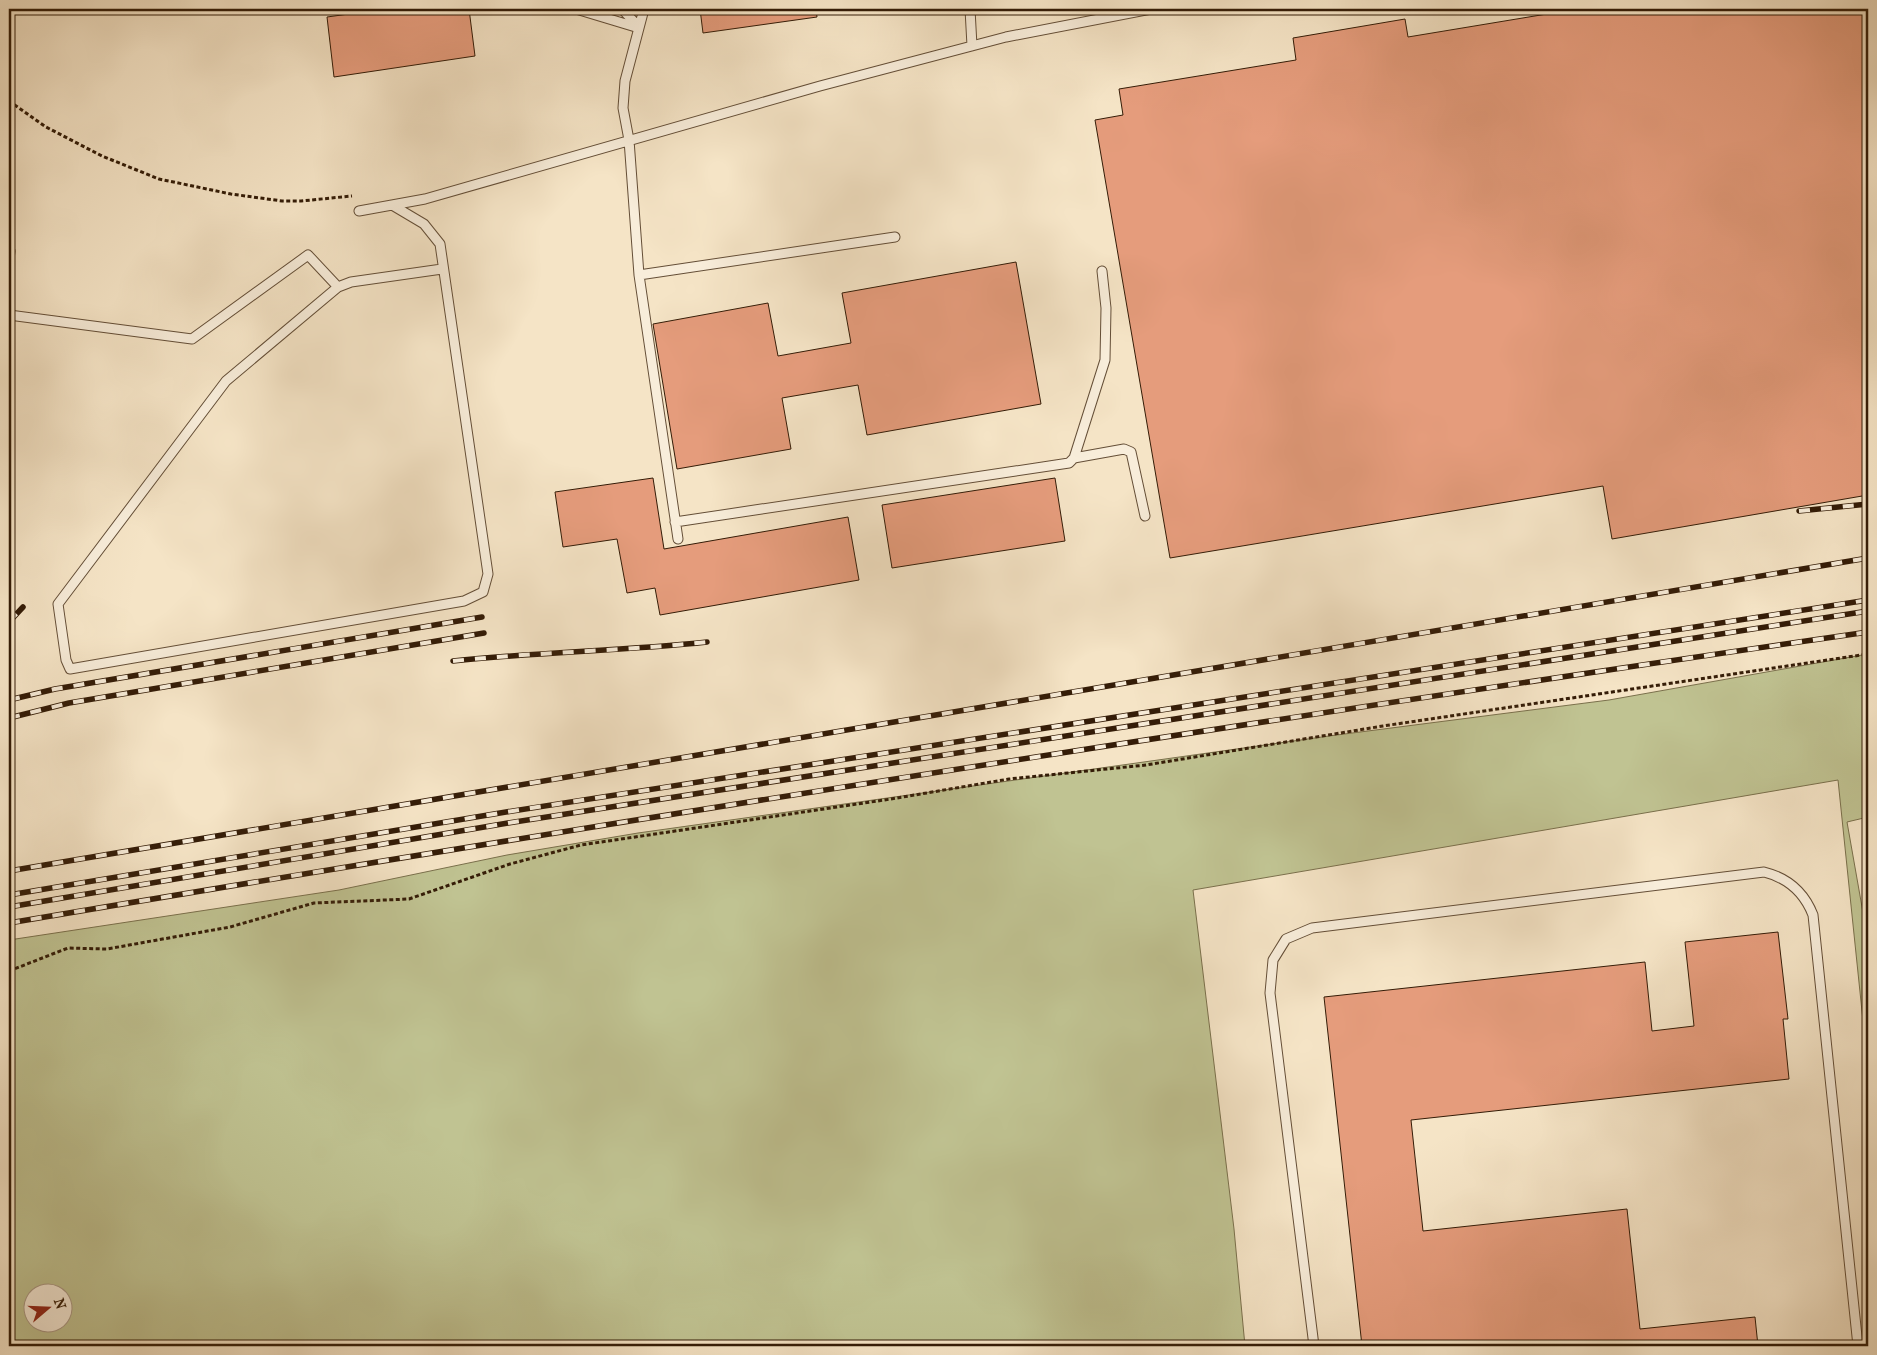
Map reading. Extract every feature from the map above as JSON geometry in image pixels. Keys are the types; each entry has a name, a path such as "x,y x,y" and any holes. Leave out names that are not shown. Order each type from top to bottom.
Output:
{"lane":[{"path":"576,9 639,28"},
{"path":"622,9 639,28"},
{"path":"644,9 626,81 623,108 629,140 639,275 678,539"},
{"path":"970,9 972,46"},
{"path":"359,211 425,199 820,86 972,46 1120,13 1151,9"},
{"path":"392,205 424,224 440,244 442,269 488,574 483,592 464,600 70,668 66,660 58,604 226,381 338,287 351,282 442,269"},
{"path":"639,275 895,237"},
{"path":"9,315 192,339 308,255 338,287"},
{"path":"1074,458 1105,360 1106,308 1102,271"},
{"path":"675,522 1063,465 1074,458 1124,449 1131,452 1146,516"},
{"path":"1314,1346 1270,993 1273,960 1286,940 1312,928 1764,872 1780,876 1798,890 1807,900 1813,915 1858,1346"}],"path":[{"path":"9,100 46,127 70,140 102,156 159,179 232,194 282,201 352,196"},
{"path":"9,971 68,948 108,949 230,927 314,902 408,899 510,864 581,845 891,799 1009,778 1146,765 1383,726 1868,654"}],"green space":[{"path":"1868,654 1868,817 1847,822 1868,941 1868,1069 1838,780 1193,890 1234,1229 1245,1346 9,1346 9,940 339,890 507,855 638,833 1329,736 1609,700"}],"building":[{"path":"385,9 469,9 475,56 334,77 327,17"},
{"path":"700,9 816,9 817,17 703,33"},
{"path":"1577,9 1868,9 1868,495 1612,539 1603,486 1170,558 1095,120 1123,115 1119,89 1296,60 1293,38 1405,19 1408,37"},
{"path":"1016,262 1041,404 867,435 858,385 782,398 791,449 677,469 653,324 768,303 778,356 851,343 842,293"},
{"path":"653,478 664,549 848,517 859,580 660,615 655,588 627,593 617,539 563,547 555,492"},
{"path":"1055,478 1065,541 892,568 882,505"},
{"path":"1778,932 1788,1019 1783,1019 1789,1079 1411,1120 1423,1231 1627,1209 1640,1329 1755,1317 1758,1346 1362,1346 1324,997 1645,962 1652,1031 1694,1026 1685,942"}],"railway":[{"path":"1799,511 1868,504"},
{"path":"9,871 1868,558"},
{"path":"9,895 506,812 1868,600"},
{"path":"9,622 23,607"},
{"path":"9,907 508,823 1868,611"},
{"path":"9,700 55,689 482,617"},
{"path":"9,923 473,846 938,772 1868,632"},
{"path":"9,718 69,703 484,633"},
{"path":"453,661 707,642"}]}
